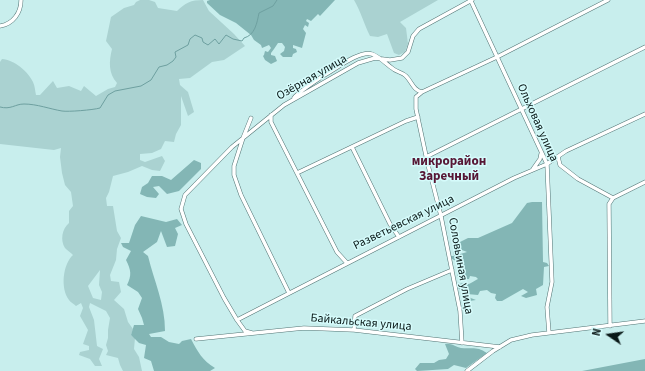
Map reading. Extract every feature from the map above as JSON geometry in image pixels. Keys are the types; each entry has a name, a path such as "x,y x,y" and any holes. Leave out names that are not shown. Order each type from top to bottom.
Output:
{"street":[{"path":"0,26 11,22 19,13 21,0"},
{"name":"Ольховая улица","path":"471,0 547,164 552,282 547,307 549,333"},
{"name":"Озёрная улица","path":"237,320 186,224 181,208 185,194 232,147 293,99 358,63 375,58 390,60 402,58 408,52 413,36 419,29 471,0"},
{"path":"293,99 295,96 324,76 362,54 369,53 380,59 394,70 405,75 415,89 422,92 497,57 608,0"},
{"path":"426,157 645,47"},
{"name":"Соловьиная улица","path":"422,92 417,95 415,100 426,157 441,216 460,311 462,343"},
{"name":"Разветьевская улица","path":"237,320 346,263 547,164 566,151 645,114"},
{"path":"271,115 271,122 297,174 337,252 346,263"},
{"path":"297,174 406,121 418,117"},
{"path":"251,118 234,166 234,174 241,195 289,293"},
{"path":"352,147 390,224 398,237"},
{"path":"533,170 540,159 541,152"},
{"path":"558,157 560,165 578,179 613,198"},
{"path":"610,326 609,204 613,198 645,182"},
{"path":"354,330 355,316 407,289 452,270"},
{"path":"237,320 245,331 252,333"},
{"path":"467,371 511,340 532,335 645,321"},
{"name":"Байкальская улица","path":"196,339 304,328 354,330 500,347"}],"shaded area":[{"path":"140,0 149,0 155,2 158,8 177,11 188,2 203,0 209,11 245,46 224,60 212,62 190,78 179,79 180,85 188,92 194,112 188,116 181,96 181,125 174,142 165,141 161,149 152,153 140,154 140,160 145,162 162,156 165,161 160,171 142,166 113,176 106,198 107,206 113,206 117,231 121,238 117,249 116,260 110,275 111,281 119,282 121,292 114,300 124,309 128,322 133,329 131,335 135,338 134,349 139,357 142,371 123,371 118,358 106,355 108,351 106,345 110,318 106,311 90,303 89,307 94,320 97,346 103,349 99,359 102,366 95,366 90,359 79,355 80,352 89,350 89,346 83,344 88,330 80,316 83,308 81,303 76,306 71,302 64,289 65,270 73,255 63,245 62,235 69,223 69,211 73,206 71,192 65,185 62,173 60,157 61,148 54,150 0,144 0,62 2,59 11,61 24,70 33,82 36,95 40,95 53,81 57,88 69,86 81,91 84,86 96,96 115,87 117,83 112,75 110,67 112,49 106,41 111,17 124,8 134,5","holes":["100,270 99,285 102,292 101,300 93,298 88,286"]},
{"path":"335,0 320,16 318,14 311,21 307,19 306,21 309,23 308,27 305,25 303,29 306,33 302,48 293,45 293,48 296,49 297,52 293,54 292,57 283,57 280,54 284,51 285,47 282,43 278,43 271,53 271,55 275,56 277,61 271,64 265,60 263,56 265,51 268,52 271,48 269,45 262,48 251,35 236,23 220,15 207,3 207,1"},
{"path":"354,0 438,0 400,22 406,28 408,44 405,52 399,55 394,53 387,34 378,37 370,36"},
{"path":"194,160 201,163 201,169 179,191 167,194 159,186 153,187 159,194 156,198 147,197 140,194 142,187 148,183 152,176 162,176 171,180"},
{"path":"542,202 543,262 547,263 549,266 544,267 543,285 536,289 537,295 526,298 521,296 528,292 523,289 502,301 497,301 495,298 496,294 487,290 480,291 478,295 467,294 468,297 476,300 463,302 463,292 458,288 459,284 468,284 478,279 470,276 469,279 461,279 461,276 457,276 461,270 457,267 456,261 452,259 451,256 454,256 453,251 457,255 467,252 452,246 468,238 478,238 512,223 527,203"},
{"path":"141,216 166,222 177,219 182,225 175,228 178,234 175,246 167,247 161,231 157,242 143,252 148,256 165,321 165,331 149,334 151,337 161,337 169,342 179,344 182,341 191,339 201,355 215,368 210,371 154,371 151,361 144,358 146,345 139,343 131,335 134,325 144,325 138,309 142,298 138,292 127,285 130,278 130,272 126,260 131,251 123,247 121,243 129,243 135,225"},
{"path":"445,344 461,348 478,349 487,353 466,368 454,365 448,369 417,371 415,369 420,363 434,363 439,360 446,359 449,354"},
{"path":"645,359 645,371 582,371"}],"waterway":[{"path":"0,107 7,108 21,104 29,104 65,111 100,108 108,95 115,91 141,86 151,80 159,67 167,65 173,61 176,57 175,52 188,45 190,39 195,35 202,38 203,42 208,45 215,39 219,44 226,35 233,39 242,41 253,31 259,13 273,6 277,0"}],"district":[{"name":"микрорайон Заречный","path":"449,170"}]}
